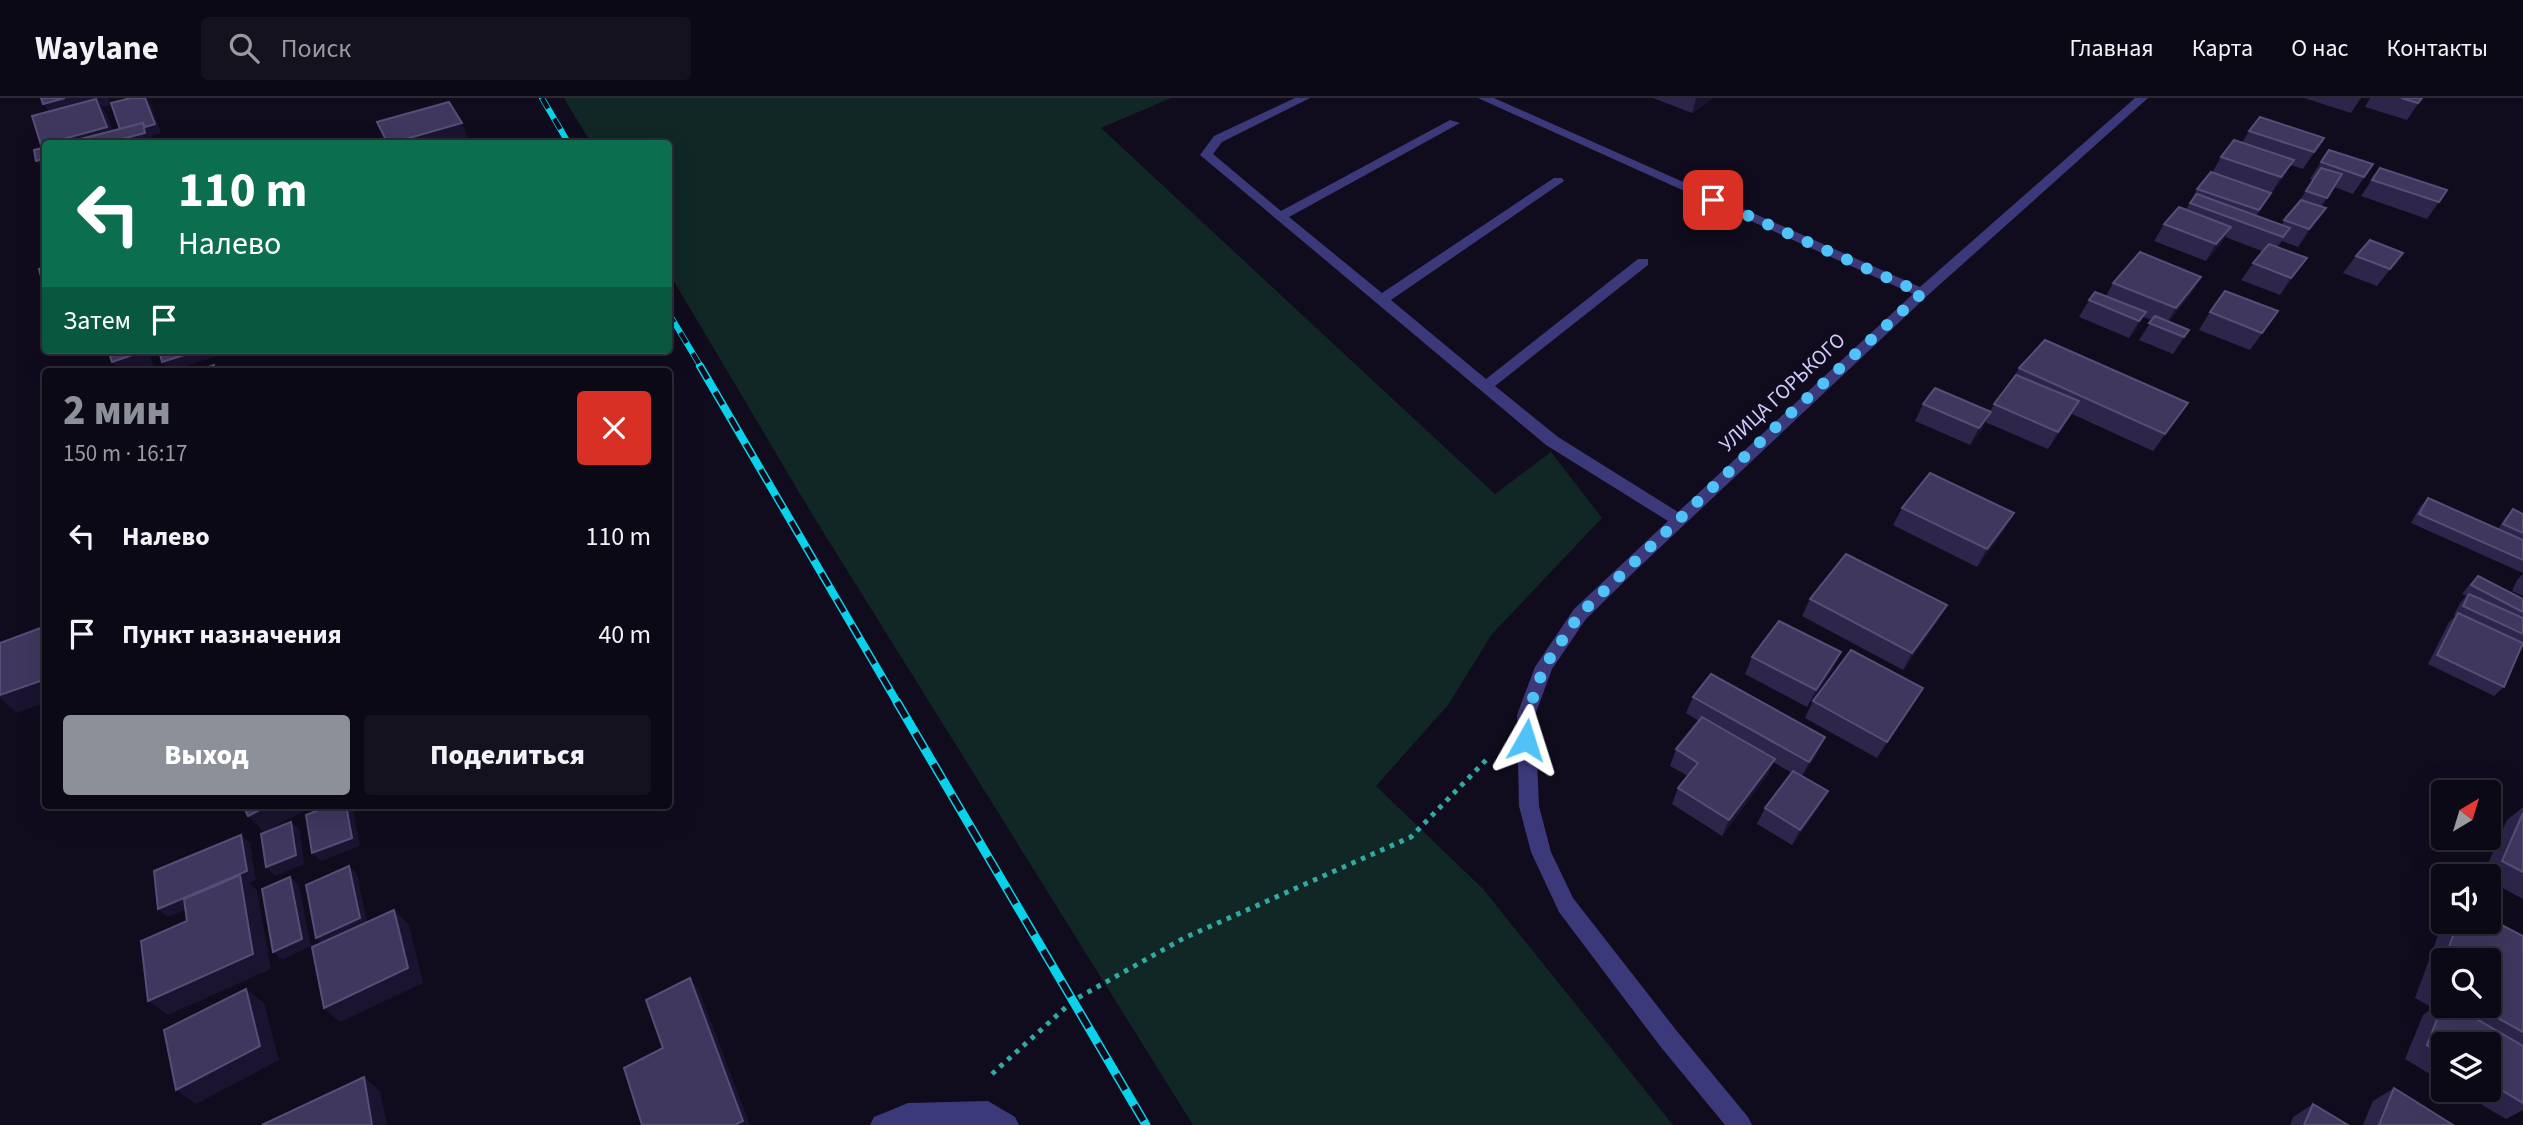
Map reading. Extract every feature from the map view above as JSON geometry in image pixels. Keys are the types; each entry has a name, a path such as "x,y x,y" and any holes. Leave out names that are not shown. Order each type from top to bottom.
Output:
{"street":[{"path":"1304,98 1218,139 1206,155 1552,441 1679,520"},
{"path":"1484,98 1922,293"},
{"name":"УЛИЦА ГОРЬКОГО","path":"1740,1125 1668,1038 1566,905 1541,852 1529,806 1526,765 1527,715 1544,667 1580,614 1922,293 2142,98"},
{"path":"1280,216 1454,123"},
{"path":"1382,300 1558,181"},
{"path":"1486,386 1643,262"},
{"path":"882,1125 908,1114 950,1112 988,1112 1007,1125"}],"path":[{"path":"950,1112 1074,1000 1184,939 1411,837 1455,794 1527,715"}],"green space":[{"path":"564,98 1171,98 1101,128 1495,494 1551,452 1602,518 1492,634 1448,705 1376,786 1483,889 1673,1125 1193,1125 812,514 672,278 672,140 589,140"}],"building":[{"path":"41,98 65,98 43,104"},
{"path":"145,98 155,124 145,127 143,123 120,129 111,103"},
{"path":"2401,98 2422,98 2418,103"},
{"path":"96,99 107,127 59,140 42,140 41,145 32,116"},
{"path":"449,102 462,123 402,140 386,140 377,122"},
{"path":"2260,117 2324,138 2314,152 2249,131"},
{"path":"143,123 145,133 118,140 77,140"},
{"path":"2234,140 2294,160 2281,177 2221,157"},
{"path":"42,148 42,159 36,161 34,150"},
{"path":"2329,150 2373,164 2364,177 2321,162"},
{"path":"2321,168 2342,174 2327,198 2306,191"},
{"path":"2380,168 2447,190 2439,202 2372,180"},
{"path":"2211,172 2271,193 2259,210 2197,189"},
{"path":"2197,194 2290,228 2283,237 2190,203"},
{"path":"2301,200 2326,208 2309,229 2284,220"},
{"path":"2179,207 2231,227 2216,244 2164,224"},
{"path":"2370,240 2403,253 2390,269 2356,256"},
{"path":"2269,244 2307,258 2291,278 2253,263"},
{"path":"2140,252 2201,277 2176,308 2113,283"},
{"path":"2225,291 2278,311 2262,333 2210,312"},
{"path":"2095,292 2146,312 2139,321 2089,300"},
{"path":"2155,316 2189,330 2184,337 2149,323"},
{"path":"2045,340 2188,403 2165,434 2019,368"},
{"path":"109,354 135,354 112,362"},
{"path":"160,354 187,354 162,362"},
{"path":"2016,375 2079,401 2058,432 1994,404"},
{"path":"1935,388 1991,412 1979,428 1923,404"},
{"path":"1930,473 2014,513 1987,549 1902,508"},
{"path":"2428,498 2523,540 2523,560 2419,514"},
{"path":"2513,509 2523,514 2523,533 2503,524"},
{"path":"1846,554 1947,605 1912,653 1810,599"},
{"path":"2478,576 2523,599 2523,612 2471,585"},
{"path":"2469,594 2523,618 2523,634 2463,606"},
{"path":"2458,613 2523,643 2504,687 2437,655"},
{"path":"1779,621 1841,652 1816,690 1752,657"},
{"path":"42,627 42,680 0,695 0,643"},
{"path":"1851,650 1923,688 1887,742 1813,701"},
{"path":"1711,674 1825,737 1809,762 1693,697"},
{"path":"1702,717 1775,759 1729,820 1678,788 1698,763 1676,749"},
{"path":"1793,771 1828,791 1800,830 1765,808"},
{"path":"245,809 261,809 248,816"},
{"path":"322,809 347,809 352,838 312,853 306,815"},
{"path":"2523,813 2523,872 2502,861"},
{"path":"291,822 296,855 266,867 261,834"},
{"path":"241,835 247,871 158,909 154,871"},
{"path":"349,866 360,918 316,938 306,885"},
{"path":"240,875 253,954 148,1001 141,941 187,921 184,899"},
{"path":"290,877 302,939 273,952 262,889"},
{"path":"394,910 408,968 324,1008 312,947"},
{"path":"2501,925 2523,936 2523,1032 2498,1018 2501,1018 2501,948 2449,948 2454,934 2501,934"},
{"path":"690,978 743,1121 735,1125 642,1125 624,1068 663,1048 646,1000"},
{"path":"246,989 260,1046 176,1090 164,1030"},
{"path":"2438,1018 2475,1018 2499,1032 2432,1032"},
{"path":"2501,1033 2523,1046 2523,1103 2501,1090"},
{"path":"364,1077 372,1125 262,1125"},
{"path":"2394,1088 2453,1125 2379,1125"},
{"path":"2313,1104 2348,1125 2304,1125"}],"railway":[{"path":"542,98 567,140"},
{"path":"672,319 701,367"},
{"path":"700,366 898,704"},
{"path":"897,702 1146,1125"}],"route":[{"path":"1526,740 1527,715 1544,667 1580,614 1779,424 1922,293 1713,200"}]}
